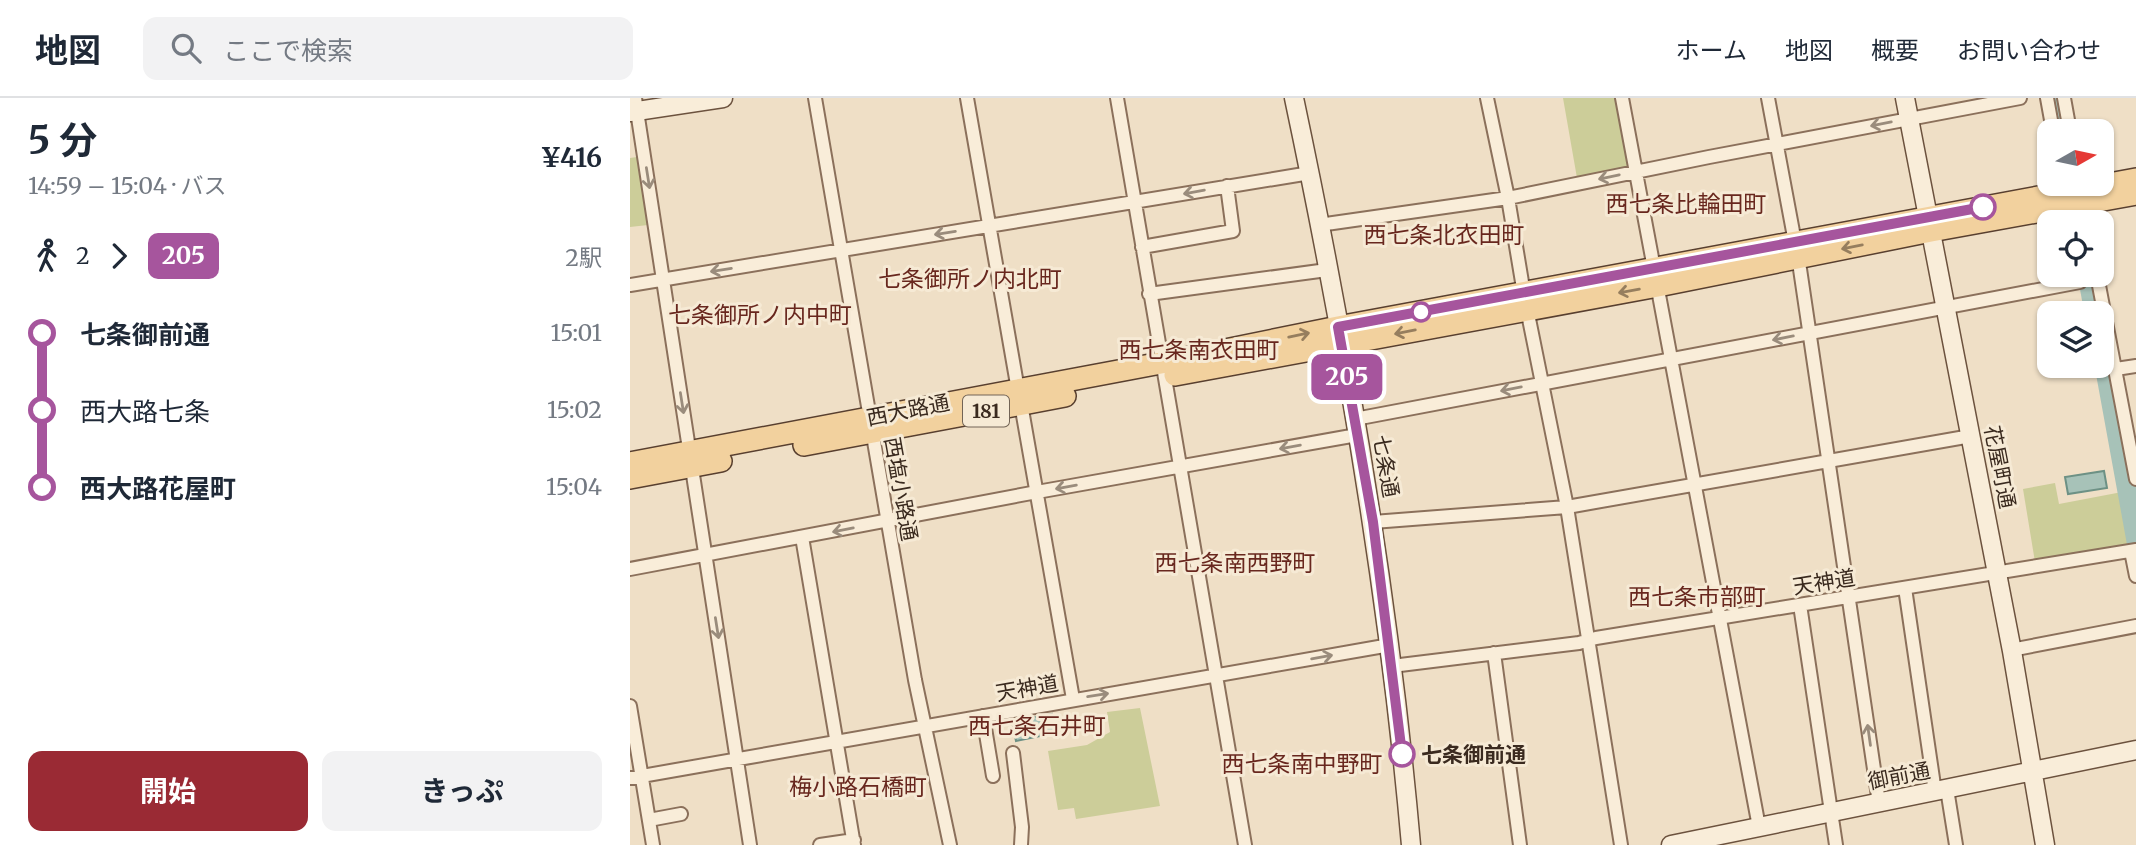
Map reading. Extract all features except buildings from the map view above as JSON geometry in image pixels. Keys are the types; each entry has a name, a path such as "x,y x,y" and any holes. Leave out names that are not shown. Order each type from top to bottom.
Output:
{"main road":[{"name":"西大路通","path":"2075,200 2136,179"},
{"name":"西大路通","path":"630,463 690,459 1930,223 2075,200 2136,194"},
{"name":"西大路通","path":"630,478 690,459"}],"street":[{"path":"723,98 634,107 750,845"},
{"name":"西塩小路通","path":"815,98 924,727 950,845"},
{"path":"967,98 1073,699"},
{"path":"1117,98 1214,677 1245,845"},
{"name":"七条通","path":"1294,98 1373,522 1390,645 1410,845"},
{"path":"1488,98 1525,301 1567,507 1621,845"},
{"path":"1623,98 1759,827"},
{"path":"1768,98 1810,332 1879,803"},
{"name":"花屋町通","path":"1905,98 1997,574 2045,845"},
{"path":"1319,225 1508,198 2020,98"},
{"path":"2047,98 2051,119"},
{"path":"2064,98 2068,119"},
{"path":"630,285 1310,173"},
{"path":"1142,247 1233,231 1227,186"},
{"path":"1149,294 1327,270"},
{"path":"630,569 1179,466 1542,383 2042,287"},
{"path":"2099,287 2136,479"},
{"path":"2116,369 2136,366"},
{"path":"1373,522 1567,507 1970,436"},
{"path":"802,537 854,842 820,845"},
{"path":"2134,550 2136,576"},
{"name":"天神道","path":"1392,666 1587,640 2134,550"},
{"path":"1905,588 1941,791 1956,845"},
{"path":"1800,605 1836,845"},
{"path":"2011,650 2136,626"},
{"name":"天神道","path":"636,777 1390,645"},
{"path":"1494,653 1520,845"},
{"path":"630,706 636,777 649,820 653,845"},
{"path":"983,716 993,776"},
{"name":"御前通","path":"1671,845 2136,750"},
{"path":"1013,752 1022,827 1021,845"},
{"path":"649,820 681,814"}],"green space":[{"path":"1563,98 1616,98 1630,165 1626,170 1577,178"},
{"path":"637,157 648,225 630,227 630,158"},
{"path":"2055,483 2059,504 2122,492 2131,547 2035,562 2023,489"},
{"path":"1140,708 1160,806 1076,819 1074,808 1058,810 1048,751 1087,745 1110,732 1107,712"}],"shaded area":[{"path":"2104,471 2107,488 2068,494 2065,477"},
{"path":"1052,714 1055,733 1016,741 1012,721"}],"waterway":[{"path":"2055,98 2058,119"},
{"path":"2089,287 2092,301"},
{"path":"2106,378 2136,541"}],"bus line":[{"name":"205","path":"1402,754 1373,522 1338,327 1983,207"}],"place":[{"name":"七条御前通","path":"1402,754"}],"district":[{"name":"西七条比輪田町","path":"1686,203"},
{"name":"西七条北衣田町","path":"1444,234"},
{"name":"七条御所ノ内北町","path":"970,278"},
{"name":"七条御所ノ内中町","path":"760,314"},
{"name":"西七条南衣田町","path":"1199,349"},
{"name":"西七条南西野町","path":"1235,562"},
{"name":"西七条市部町","path":"1697,596"},
{"name":"西七条石井町","path":"1037,725"},
{"name":"西七条南中野町","path":"1302,763"},
{"name":"梅小路石橋町","path":"858,786"}]}
